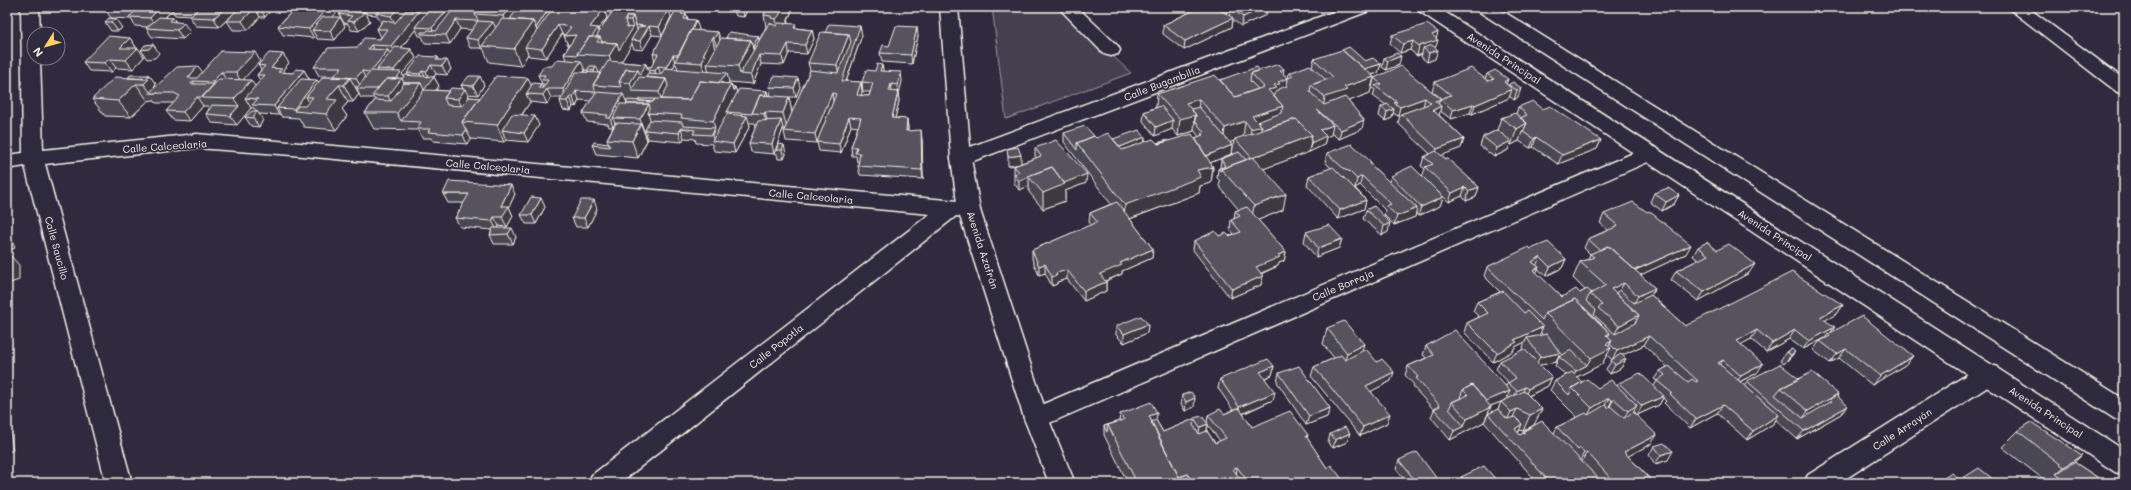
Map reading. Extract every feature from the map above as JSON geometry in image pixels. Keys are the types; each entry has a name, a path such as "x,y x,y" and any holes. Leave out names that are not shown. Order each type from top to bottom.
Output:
{"street":[{"name":"Calle Saucillo","path":"30,7 33,158 120,483"},
{"name":"Avenida Azafrán","path":"949,7 961,158 960,210 1036,418 1062,483"},
{"path":"1067,7 1111,50"},
{"name":"Calle Bugambilia","path":"961,158 1363,7"},
{"name":"Avenida Principal","path":"1425,7 2124,464"},
{"path":"1484,7 2124,412"},
{"path":"2016,7 2124,88"},
{"name":"Calle Calceolaria","path":"7,162 198,141 292,148 960,210"},
{"name":"Calle Borraja","path":"1036,418 1650,153"},
{"name":"Calle Popotla","path":"601,483 960,210"},
{"name":"Calle Arrayán","path":"1817,483 1988,374"}],"shaded area":[{"path":"992,7 1060,7 1131,73 1006,119"}],"building":[{"path":"107,7 136,7 132,11 105,9"},
{"path":"140,7 160,7 150,18 129,17"},
{"path":"200,7 226,7 214,18 190,17"},
{"path":"239,7 261,7 255,8 242,21 227,21"},
{"path":"296,7 328,7 309,29 278,26"},
{"path":"348,7 360,7 355,12 365,12 354,22 347,21 352,16 339,14"},
{"path":"381,7 399,7 391,16 376,13"},
{"path":"431,7 449,8 432,28 415,27"},
{"path":"455,7 480,7 475,14 478,21 456,20 446,35 421,34 421,32 426,32 428,30 436,31"},
{"path":"480,7 510,7 503,16 475,14"},
{"path":"519,7 550,7 536,28 533,21 510,19"},
{"path":"554,7 610,7 609,9 604,9 590,27 598,28 592,37 589,37 577,54 578,55 564,54 576,35 564,36 571,27 558,25 542,49 525,47"},
{"path":"615,7 669,8 659,27 649,26 640,41 631,40 639,27 645,26 636,25 633,16 627,16 625,20 627,27 633,28 619,50 617,43 602,42 600,37 596,37"},
{"path":"677,7 684,8 681,14 686,14 684,19 696,20 692,30 679,55 673,55 666,67 658,66 655,71 648,70 647,67 651,67 658,54 653,54"},
{"path":"768,7 783,7 776,19 771,18 771,16 764,15"},
{"path":"1201,7 1214,7 1233,18 1185,41 1163,25"},
{"path":"1265,7 1243,17 1231,8"},
{"path":"406,10 419,11 391,46 371,45 368,49 388,50 371,71 401,72 396,79 386,79 377,89 356,89 370,72 362,71 356,78 334,76 342,67 314,67 328,48 358,47 364,38 380,39 387,29 377,29 383,20 395,23"},
{"path":"627,16 633,16 631,20 625,20"},
{"path":"159,17 173,18 170,21 184,23 177,30 146,28"},
{"path":"323,17 340,17 330,31 312,30"},
{"path":"109,18 116,19 111,22 105,22"},
{"path":"502,19 533,21 514,49 482,46"},
{"path":"478,21 493,22 478,40 466,38"},
{"path":"769,23 777,26 778,23 796,24 794,28 812,30 805,45 788,44 782,56 759,55 751,75 740,74"},
{"path":"829,24 860,26 842,81 861,82 857,95 869,96 873,83 862,82 866,70 875,71 877,64 882,65 880,71 901,72 898,85 891,84 889,91 898,92 892,118 907,119 906,131 921,130 922,170 858,166 860,153 855,153 857,147 851,147 861,118 849,117 839,144 817,142 836,94 832,93 815,134 784,131 810,70 838,73 851,42 849,34 825,32"},
{"path":"1427,24 1438,32 1432,35 1438,40 1419,46 1413,41 1403,44 1392,35"},
{"path":"896,26 917,27 911,55 880,53 883,45 889,46"},
{"path":"691,30 718,32 714,38 712,37 703,55 705,55 702,63 675,61"},
{"path":"729,32 758,36 753,48 751,40 726,38"},
{"path":"821,32 849,34 837,65 808,63"},
{"path":"108,36 130,38 120,48 138,48 126,60 109,59 105,63 83,62"},
{"path":"589,37 600,37 597,42 617,43 609,56 577,54"},
{"path":"721,38 751,40 738,66 707,64"},
{"path":"153,44 149,49 141,50 145,45"},
{"path":"1432,45 1438,50 1429,53 1423,48"},
{"path":"395,47 411,49 394,70 377,69"},
{"path":"1349,47 1365,61 1373,58 1381,64 1364,69 1342,50"},
{"path":"1342,50 1374,77 1344,87 1347,90 1325,97 1311,85 1333,77 1314,59"},
{"path":"221,51 255,52 236,72 221,72 213,82 193,81 191,84 214,84 202,97 197,97 183,112 166,111 180,96 174,93 149,93 177,67 198,66 188,78 197,78"},
{"path":"269,53 283,54 271,68 282,69 278,72 293,73 296,69 304,70 274,106 252,105 258,99 245,98 265,75 257,75 265,66 258,65"},
{"path":"1397,53 1401,56 1388,61 1384,58"},
{"path":"420,56 438,57 436,60 447,60 442,66 431,65 426,72 422,71 420,74 407,73"},
{"path":"557,59 581,61 563,89 547,89 543,95 526,94 533,83 541,84 539,88 543,88 548,80 542,80 545,75 538,75 544,66 552,66"},
{"path":"608,61 646,64 640,75 638,70 626,69 619,82 621,87 593,85"},
{"path":"1279,64 1284,69 1280,71 1288,78 1278,82 1280,84 1274,85 1277,88 1268,90 1283,106 1252,116 1262,126 1251,129 1245,121 1225,128 1199,99 1186,103 1196,115 1180,119 1157,94 1215,75 1235,97 1264,87 1251,73"},
{"path":"1310,65 1326,80 1311,85 1310,92 1324,105 1345,97 1364,120 1341,130 1317,110 1333,125 1320,130 1326,136 1311,143 1312,135 1296,119 1261,130 1262,126 1257,122 1281,113 1283,106 1273,96 1279,89 1287,86 1288,78 1293,76 1289,73"},
{"path":"590,66 596,66 594,71 587,70"},
{"path":"1401,66 1441,99 1435,101 1441,106 1433,110 1464,139 1437,149 1401,114 1431,103 1425,98 1400,107 1394,103 1397,102 1375,86 1381,84 1374,78"},
{"path":"1257,67 1260,71 1251,73 1250,81 1258,89 1235,97 1220,80"},
{"path":"665,68 727,73 719,82 723,83 700,81 689,100 661,99 668,86 666,79 645,77 648,73 661,74"},
{"path":"1471,68 1488,81 1494,79 1487,74 1495,70 1508,79 1504,82 1512,89 1475,105 1473,104 1453,110 1440,99 1451,95 1435,82"},
{"path":"626,69 638,70 630,83 619,82"},
{"path":"576,72 601,73 593,85 596,92 576,91 573,97 570,97 567,101 560,101"},
{"path":"130,75 149,75 146,79 128,78"},
{"path":"405,75 434,77 424,90 421,83 404,83 402,79"},
{"path":"469,76 480,76 473,86 461,85"},
{"path":"496,76 528,78 497,125 462,122"},
{"path":"774,76 798,78 794,88 769,87"},
{"path":"115,77 149,79 144,84 136,84 118,101 92,99"},
{"path":"323,77 350,78 344,85 339,85 327,99 337,100 326,114 294,111 298,106 305,106 313,97 306,97"},
{"path":"639,77 666,79 659,92 631,91"},
{"path":"402,78 388,96 372,96 386,79"},
{"path":"219,79 251,80 234,99 202,98"},
{"path":"301,79 317,80 294,109 277,108"},
{"path":"700,81 731,84 713,121 681,118 682,115 648,113 650,108 649,104 626,104 628,100 653,102 655,99 689,100"},
{"path":"1513,82 1521,88 1517,90 1508,85"},
{"path":"404,83 421,83 397,113 365,113 375,100 391,101"},
{"path":"451,88 465,89 458,99 444,98"},
{"path":"739,89 767,91 765,96 760,95 752,114 727,112"},
{"path":"424,90 449,91 444,98 447,105 462,106 469,97 480,98 462,122 466,130 463,135 428,132 430,129 417,129 421,122 401,121"},
{"path":"596,92 623,94 610,118 606,118 608,115 583,113"},
{"path":"760,95 789,97 783,113 752,113"},
{"path":"639,99 655,99 653,102 638,101"},
{"path":"1533,101 1543,109 1550,106 1601,140 1562,155 1536,137 1534,139 1523,132 1527,123 1520,118 1527,115 1518,107"},
{"path":"620,104 649,104 640,119 613,118"},
{"path":"1387,104 1394,109 1387,112 1381,107"},
{"path":"212,105 239,106 230,116 206,114"},
{"path":"1161,106 1173,120 1156,127 1144,112"},
{"path":"1199,107 1232,145 1206,156 1195,138 1203,135 1201,134 1204,132 1195,121 1196,115 1191,109"},
{"path":"252,111 257,111 253,118 245,117"},
{"path":"1515,113 1527,123 1517,129 1501,118"},
{"path":"512,114 535,116 524,133 502,130"},
{"path":"727,114 747,116 733,144 712,141"},
{"path":"1296,119 1312,135 1252,158 1235,139"},
{"path":"650,120 682,122 683,126 715,128 712,135 693,134 695,130 681,128 679,133 645,130"},
{"path":"781,120 772,144 749,143 758,121"},
{"path":"616,123 641,124 632,141 607,139"},
{"path":"1085,126 1094,136 1077,143 1077,150 1064,133"},
{"path":"1139,130 1145,137 1120,147 1113,139"},
{"path":"1497,130 1511,141 1497,148 1483,137"},
{"path":"1108,133 1122,150 1153,139 1158,144 1192,134 1213,167 1197,170 1201,177 1125,205 1077,143 1094,136 1096,138"},
{"path":"1056,140 1087,174 1064,183 1052,167 1019,181 1014,174 1019,172 1014,166 1041,156 1035,148"},
{"path":"1167,140 1168,141 1157,143"},
{"path":"594,142 609,144 610,147 592,145"},
{"path":"779,144 784,145 782,150 776,150"},
{"path":"1352,144 1371,162 1370,164 1417,208 1397,216 1386,206 1391,204 1362,176 1357,179 1327,153"},
{"path":"1018,147 1021,155 1008,157 1007,149"},
{"path":"1436,151 1448,159 1479,187 1469,191 1465,187 1452,193 1425,167 1433,164 1424,157"},
{"path":"1239,152 1246,160 1221,169 1221,171 1218,169 1225,166 1221,159"},
{"path":"1253,157 1286,194 1254,206 1221,169"},
{"path":"1412,166 1443,197 1421,207 1391,176"},
{"path":"1052,167 1065,184 1043,193 1028,176"},
{"path":"1333,167 1366,200 1340,210 1309,176"},
{"path":"449,181 511,185 501,206 509,206 502,217 494,217 492,221 455,218 469,194 443,194"},
{"path":"1668,188 1679,195 1666,202 1654,193"},
{"path":"531,197 541,198 532,215 521,215"},
{"path":"581,200 594,200 584,218 572,218"},
{"path":"1117,202 1153,249 1120,263 1122,265 1100,274 1106,282 1084,291 1067,270 1056,273 1057,275 1052,277 1045,264 1039,266 1032,250 1097,222 1090,213"},
{"path":"1633,202 1647,212 1649,211 1691,245 1635,270 1608,246 1600,250 1588,239 1618,226 1604,214"},
{"path":"1374,206 1390,223 1384,226 1366,210"},
{"path":"1247,207 1286,252 1278,255 1280,257 1256,267 1263,276 1232,289 1194,241 1215,231 1219,236 1226,233 1229,236 1241,232 1231,220 1240,216 1235,211"},
{"path":"1329,225 1342,239 1318,248 1306,232"},
{"path":"493,228 512,228 508,234 490,235"},
{"path":"1548,242 1566,259 1550,267 1540,257 1532,262 1539,267 1534,270 1562,297 1576,289 1580,293 1587,289 1592,293 1586,301 1596,310 1594,315 1615,334 1635,323 1639,315 1615,293 1620,290 1634,303 1651,295 1685,326 1792,272 1843,305 1820,317 1835,327 1809,341 1795,330 1772,343 1757,330 1737,341 1763,364 1741,376 1723,360 1718,363 1779,415 1753,431 1723,405 1696,419 1670,394 1672,393 1657,381 1665,375 1660,371 1669,366 1688,382 1692,379 1696,382 1698,381 1649,336 1617,351 1610,344 1612,341 1608,337 1610,333 1575,299 1545,313 1542,320 1487,267 1529,247 1531,249"},
{"path":"1707,242 1717,250 1729,244 1755,264 1704,292 1676,271 1708,255 1698,247"},
{"path":"1608,246 1655,288 1638,296 1624,283 1611,289 1639,315 1619,326 1598,308 1602,305 1590,294 1606,285 1580,262 1594,257 1590,254"},
{"path":"10,255 10,271 7,272 7,256"},
{"path":"1503,291 1524,313 1527,311 1543,327 1514,340 1517,342 1497,353 1467,323 1488,313 1477,302"},
{"path":"1575,299 1610,333 1606,335 1612,341 1606,344 1611,348 1591,358 1545,313"},
{"path":"1141,316 1148,324 1124,334 1116,326"},
{"path":"1862,316 1913,356 1880,376 1846,349 1837,354 1820,341 1830,336 1828,334"},
{"path":"1344,321 1364,344 1347,353 1327,328"},
{"path":"1455,330 1510,391 1486,401 1472,385 1463,390 1460,397 1461,398 1452,402 1449,409 1464,426 1454,431 1434,409 1440,406 1416,378 1418,377 1408,366 1434,355 1426,346"},
{"path":"1547,334 1560,353 1540,357 1527,338"},
{"path":"1366,349 1377,362 1382,359 1394,372 1366,386 1390,414 1363,427 1314,367 1341,355 1345,360"},
{"path":"1524,349 1552,377 1528,389 1525,387 1517,391 1508,383 1516,378 1500,361"},
{"path":"1792,349 1795,352 1791,355 1786,352"},
{"path":"1571,350 1587,365 1576,371 1559,357"},
{"path":"1621,354 1626,359 1615,365 1611,360"},
{"path":"1268,359 1274,366 1260,372 1275,392 1239,407 1220,379"},
{"path":"1780,364 1799,379 1781,388 1775,395 1803,418 1832,401 1830,399 1836,395 1848,406 1804,431 1747,381"},
{"path":"1299,366 1330,408 1309,416 1279,373"},
{"path":"1572,372 1582,382 1572,388 1569,395 1555,381"},
{"path":"1812,372 1838,394 1808,411 1781,388"},
{"path":"1640,373 1664,396 1642,406 1619,383"},
{"path":"1587,379 1598,388 1611,380 1637,405 1628,411 1614,399 1612,401 1609,398 1592,408 1572,388"},
{"path":"1472,385 1491,407 1467,419 1452,402 1468,395 1463,390"},
{"path":"1524,391 1542,409 1530,415 1517,409 1511,412 1501,402"},
{"path":"1191,392 1195,398 1186,402 1182,395"},
{"path":"1151,402 1157,413 1149,416 1179,477 1188,474 1194,483 1137,483 1108,425 1124,420 1120,414"},
{"path":"1605,405 1608,408 1610,406 1624,418 1633,412 1657,435 1624,452 1654,483 1619,483 1616,479 1613,481 1587,452 1584,453 1580,448 1578,450 1557,427 1586,413 1588,415"},
{"path":"1239,408 1252,427 1290,411 1308,435 1306,436 1327,468 1331,465 1343,480 1338,483 1249,483 1237,467 1233,469 1243,483 1194,483 1188,474 1179,477 1151,422 1156,420 1163,432 1194,419 1193,425 1199,434 1207,431 1215,443 1226,438 1208,415 1220,409 1224,414"},
{"path":"1498,409 1507,419 1515,417 1522,424 1515,429 1520,435 1525,432 1524,431 1542,421 1603,483 1534,483 1546,478 1488,414"},
{"path":"1202,416 1208,424 1200,427 1194,418"},
{"path":"2031,422 2082,455 2064,467 2018,431"},
{"path":"1108,425 1107,432 1104,426"},
{"path":"1345,427 1350,433 1335,440 1330,434"},
{"path":"1664,443 1673,451 1661,455 1654,446"},
{"path":"1417,452 1440,483 1417,483 1399,460"},
{"path":"2074,462 2106,483 2068,483 2056,474"},
{"path":"1484,466 1499,483 1466,483 1461,477"},
{"path":"1979,468 1998,483 1941,483 1939,481 1952,473 1960,480"},
{"path":"1348,478 1352,483 1338,483"}]}
